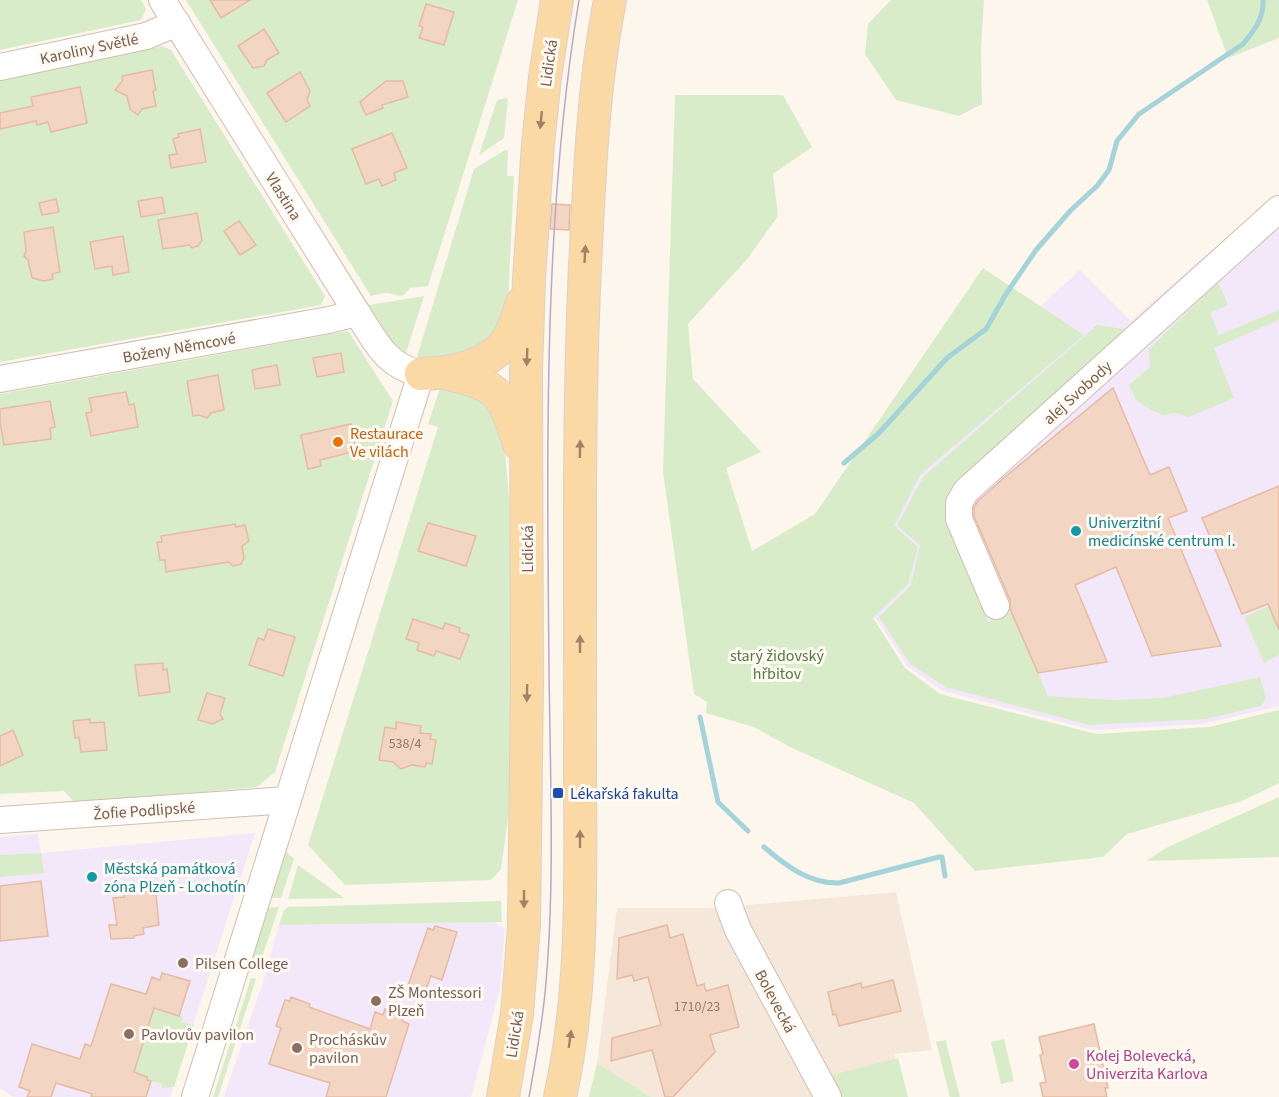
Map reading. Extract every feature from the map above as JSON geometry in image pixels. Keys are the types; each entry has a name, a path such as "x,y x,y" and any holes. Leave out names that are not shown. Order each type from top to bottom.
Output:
{"main road":[{"name":"Lidická","path":"503,1097 517,1014 524,925 527,684 526,371 529,279 538,144 545,77 557,0"},
{"path":"560,1097 574,1013 579,940 580,464 584,284 591,147 610,0"},
{"path":"433,374 488,358 499,350 514,326 529,279"},
{"path":"433,374 474,380 492,389 509,411 526,467"}],"street":[{"name":"Vlastina","path":"162,0 386,356 406,371 433,374"},
{"name":"Karoliny Světlé","path":"0,67 146,36 177,23"},
{"name":"alej Svobody","path":"996,606 959,519 959,504 966,491 1279,209"},
{"name":"Boženy Němcové","path":"0,379 357,313"},
{"path":"195,1097 288,800 433,374"},
{"name":"Žofie Podlipské","path":"0,820 288,800"},
{"name":"Bolevecká","path":"728,903 738,930 828,1097"}],"shaded area":[{"path":"1279,195 1279,706 1203,724 1093,730 943,691 907,666 875,617 867,584 917,457 1046,301 1080,270 1131,321 1201,259"},
{"path":"255,833 170,1097 13,1097 0,1088 0,837 38,834 41,853"},
{"path":"896,892 932,1050 894,1054 904,1097 651,1097 597,1063 617,908 712,908"},
{"name":"ZŠ Montessori Plzeň","path":"495,922 505,929 500,989 471,1097 224,1097 266,973 279,925"}],"green space":[{"path":"0,0 141,0 146,9 141,20 0,50"},
{"path":"186,0 518,0 428,286 410,288 401,296 387,293 371,296"},
{"path":"891,0 984,0 981,48 982,104 959,116 896,100 865,54 868,24"},
{"path":"1207,0 1279,0 1279,38 1228,58"},
{"path":"162,46 171,50 325,296 321,305 0,362 0,81"},
{"name":"starý židovský hřbitov","path":"675,95 783,95 812,147 773,174 778,216 748,258 688,324 693,379 761,452 726,468 752,551 815,514 983,268 1084,335 920,475 894,526 918,547 908,584 873,618 905,668 940,694 1096,734 1209,727 1279,710 1279,783 1242,801 1127,834 1103,857 975,871 914,803 790,747 754,727 706,713 707,702 694,694 663,472"},
{"path":"508,98 504,138 479,155 497,100"},
{"path":"250,116 369,305 424,296 405,356 398,353 247,118"},
{"path":"508,150 507,176 514,176 507,326 460,359 417,357 474,169"},
{"path":"1218,282 1228,305 1210,313 1219,335 1279,310 1279,320 1214,348 1234,398 1189,417 1175,413 1162,415 1149,409 1136,400 1129,385 1150,367 1149,349"},
{"path":"1097,325 1130,330 960,482 951,529 988,622 1012,612 1048,696 1113,700 1163,698 1260,677 1266,698 1261,706 1206,719 1089,725 946,687 910,664 879,617 911,585 920,545 897,526 923,477"},
{"path":"348,331 393,401 275,772 257,787 77,805 64,791 0,794 0,394"},
{"path":"458,380 502,419 518,597 517,786 510,803 501,869 491,880 345,885 308,845 438,427 428,424 440,388"},
{"path":"1269,606 1279,631 1279,655 1264,663 1244,617"},
{"path":"1279,797 1279,857 1146,861 1168,847"},
{"path":"280,846 294,859 281,898 264,898"},
{"path":"41,853 44,873 0,877 0,855"},
{"path":"298,865 344,898 288,899"},
{"path":"501,901 502,922 279,925 284,910 288,907"},
{"path":"279,907 260,963 250,959 260,908"},
{"path":"251,978 256,979 218,1097 213,1097"},
{"path":"155,1007 183,1017 182,1022 194,1025 174,1087 162,1088 162,1084 147,1080 147,1077 134,1072"},
{"path":"1004,1039 1014,1081 1001,1084 991,1042"},
{"path":"946,1040 960,1097 950,1097 936,1042"},
{"path":"898,1058 908,1097 836,1097 824,1077"},
{"path":"597,1063 651,1097 589,1097"}],"building":[{"path":"210,0 250,0 221,18"},
{"path":"426,4 454,12 444,45 419,38 423,27 419,26"},
{"path":"264,29 279,53 267,60 264,66 253,68 238,46"},
{"path":"152,70 156,106 142,109 138,115 130,109 127,96 115,90 123,80 122,76"},
{"path":"300,72 310,91 307,100 310,106 286,122 267,93"},
{"path":"386,81 403,81 408,97 382,105 383,108 366,115 360,102"},
{"path":"80,87 87,123 51,132 48,122 37,125 36,121 0,129 0,113 33,106 31,97"},
{"path":"200,129 206,162 171,168 169,155 177,154 173,139 179,137 178,134"},
{"path":"392,133 407,168 394,173 396,180 382,186 379,179 366,184 352,149"},
{"path":"162,197 165,213 141,217 138,201"},
{"path":"56,199 59,212 42,215 39,203"},
{"path":"552,204 570,205 569,230 550,229"},
{"path":"197,213 202,240 198,246 163,249 158,220"},
{"path":"239,221 256,245 240,255 224,231"},
{"path":"53,227 60,272 52,274 53,279 44,281 32,278 28,260 24,256 26,251 24,232"},
{"path":"123,236 129,272 113,275 112,266 95,269 90,242"},
{"path":"341,353 344,372 317,377 313,358"},
{"path":"277,365 280,385 255,389 252,370"},
{"path":"218,375 224,410 211,413 207,418 199,415 193,416 187,381"},
{"name":"Univerzitní medicínské centrum I.","path":"1113,388 1150,475 1169,467 1187,511 1168,518 1221,646 1152,656 1116,567 1075,585 1107,662 1038,673 974,516 974,507 1006,476"},
{"path":"126,392 129,405 134,404 138,427 91,436 86,413 92,412 89,398"},
{"path":"50,401 55,427 50,428 51,439 4,445 0,409"},
{"path":"351,424 356,451 320,460 321,466 308,469 301,435"},
{"path":"1279,486 1279,630 1268,604 1242,614 1202,518"},
{"path":"428,523 476,536 466,566 418,551"},
{"path":"235,524 236,527 245,525 249,541 242,546 244,558 241,564 233,566 229,562 166,572 165,560 160,560 157,542 162,542 161,536"},
{"path":"413,619 443,629 445,623 460,628 459,632 469,635 460,659 436,651 434,656 417,650 419,643 406,639"},
{"path":"268,629 295,637 283,676 249,665 258,638 264,640"},
{"path":"163,663 163,670 167,669 170,692 139,696 135,665"},
{"path":"207,693 225,698 220,714 223,719 213,724 198,720"},
{"path":"90,719 90,723 104,722 107,750 81,752 79,737 75,738 73,721"},
{"path":"396,722 421,726 420,733 431,734 430,739 436,740 432,764 426,763 425,767 412,765 401,769 393,762 379,760 385,727 396,729"},
{"path":"13,730 23,755 0,766 0,736"},
{"path":"41,881 48,936 0,941 0,886"},
{"path":"152,887 153,895 156,894 159,925 143,928 144,934 134,936 134,938 111,939 109,925 117,925 113,898 124,897 124,890"},
{"path":"667,925 670,938 683,934 697,986 704,984 706,991 728,985 739,1027 710,1035 715,1052 673,1097 665,1097 652,1050 611,1061 612,1038 661,1025 648,977 634,981 632,975 617,979 619,938"},
{"path":"435,926 457,932 442,980 431,976 423,997 406,991 428,928 433,930"},
{"name":"Pavlovův pavilon","path":"162,973 190,981 179,1016 154,1008 134,1072 151,1081 146,1097 91,1097 92,1094 56,1083 51,1097 27,1097 30,1091 19,1087 32,1044 80,1059 85,1044 91,1046 111,984 146,994 152,977 160,980"},
{"path":"893,980 901,1011 839,1026 836,1014 833,1015 828,992 861,983 862,988"},
{"name":"Procháskův pavilon","path":"291,997 310,1004 309,1007 370,1029 375,1012 383,1015 385,1009 403,1015 402,1021 409,1024 386,1097 326,1097 330,1083 269,1064 281,1028 276,1026 285,1000 290,1001"},
{"name":"Kolej Bolevecká, Univerzita Karlova","path":"1094,1024 1108,1088 1105,1088 1107,1097 1043,1097 1040,1083 1046,1082 1039,1037"}],"waterway":[{"path":"844,463 879,433 947,358 986,329 1006,294 1036,250 1071,210 1097,186 1109,170 1117,141 1139,114 1243,44 1260,18 1263,0"},
{"path":"700,717 718,802 748,831"},
{"path":"764,847 799,872 828,883 839,883 939,857 942,857 945,876"}],"tram line":[{"path":"529,1097 545,997 549,943 551,825 548,417 553,249 567,82 579,0"}],"place":[{"name":"Restaurace Ve vilách","path":"338,442"},
{"name":"Univerzitní medicínské centrum I.","path":"1076,531"},
{"name":"Lékařská fakulta","path":"558,793"},
{"name":"Městská památková zóna Plzeň - Lochotín","path":"92,877"},
{"name":"Pilsen College","path":"183,963"},
{"name":"ZŠ Montessori Plzeň","path":"376,1001"},
{"name":"Pavlovův pavilon","path":"129,1034"},
{"name":"Procháskův pavilon","path":"297,1048"},
{"name":"Kolej Bolevecká, Univerzita Karlova","path":"1074,1064"}]}
